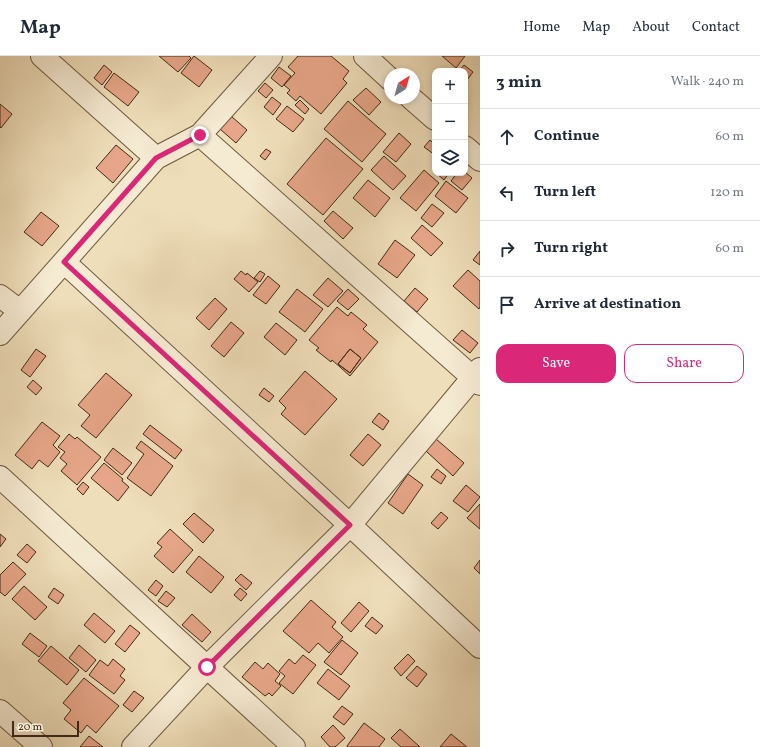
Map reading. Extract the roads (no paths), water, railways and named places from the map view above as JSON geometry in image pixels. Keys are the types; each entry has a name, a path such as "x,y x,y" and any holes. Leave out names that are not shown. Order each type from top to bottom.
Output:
{"street":[{"path":"42,56 156,158"},
{"path":"0,334 156,158 200,135 271,56"},
{"path":"365,56 384,73"},
{"path":"418,104 432,116"},
{"path":"133,747 207,667 350,525 477,376 200,135"},
{"path":"468,150 480,160"},
{"path":"64,262 350,525 480,647"},
{"path":"0,296 20,311"},
{"path":"0,476 294,747"},
{"path":"0,711 41,747"}]}
